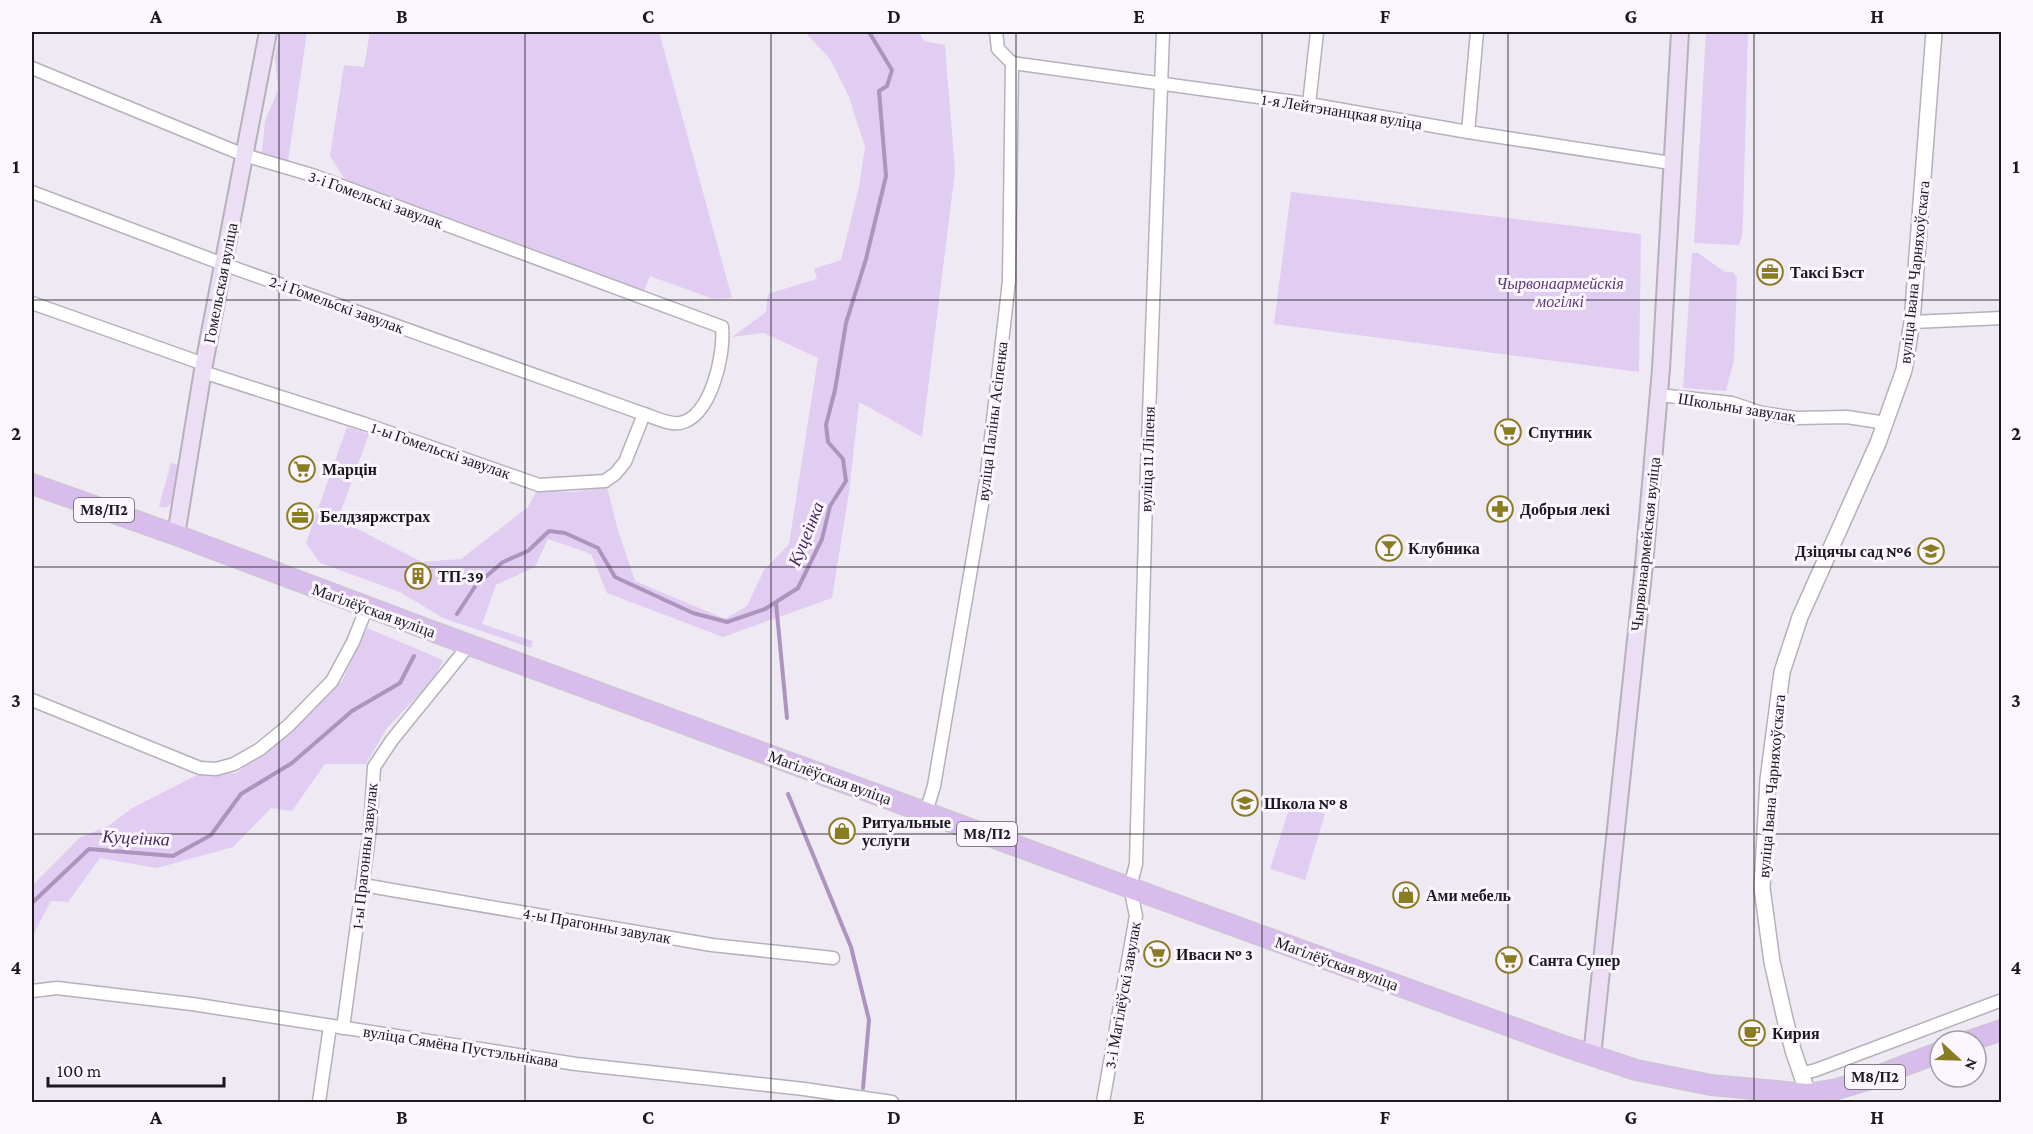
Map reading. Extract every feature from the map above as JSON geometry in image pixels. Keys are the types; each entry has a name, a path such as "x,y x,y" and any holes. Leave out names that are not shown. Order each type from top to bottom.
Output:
{"main road":[{"path":"254,101 256,32"},
{"name":"Гомельская вуліца","path":"176,536 204,368 268,32"},
{"name":"Чырвонаармейская вуліца","path":"1592,1056 1644,564 1659,395 1680,32"},
{"name":"Магілёўская вуліца","path":"32,486 176,536 1592,1056 1636,1070 1711,1085 1809,1098"},
{"name":"М8/П2","path":"1809,1098 1868,1080 1928,1057"}],"street":[{"path":"996,32 998,49 1012,63"},
{"name":"вуліца 11 Ліпеня","path":"1130,887 1136,864 1146,497 1163,32"},
{"path":"1308,104 1317,32"},
{"path":"1468,132 1477,32"},
{"name":"вуліца Івана Чарняхоўскага","path":"1809,1098 1792,1050 1772,962 1762,888 1768,780 1782,672 1800,617 1886,423 1905,370 1912,322 1934,32"},
{"name":"1-я Лейтэнанцкая вуліца","path":"1012,63 1308,104 1468,132 1671,163"},
{"name":"вуліца Паліны Асіпенка","path":"926,812 934,786 986,481 1009,282 1012,63"},
{"name":"3-і Гомельскі завулак","path":"32,68 244,155 312,175 722,327"},
{"name":"2-і Гомельскі завулак","path":"32,192 223,264 644,414 677,423 691,419 708,399 723,338 722,327"},
{"name":"1-ы Гомельскі завулак","path":"32,303 204,368 539,485 605,481 626,462 644,414"},
{"path":"1912,322 2001,318"},
{"name":"Школьны завулак","path":"1659,395 1732,403 1762,413 1796,418 1848,417 1886,423"},
{"path":"32,700 200,768 216,769 234,764 260,749 288,726 332,681 353,642 367,607"},
{"name":"1-ы Прагонны завулак","path":"343,1028 370,829 374,767 392,740 469,645"},
{"name":"4-ы Прагонны завулак","path":"363,885 712,945 833,958"},
{"name":"3-і Магілёўскі завулак","path":"1103,1102 1136,916 1130,887"},
{"name":"вуліца Сямёна Пустэльнікава","path":"32,991 57,988 192,1004 576,1064 804,1089 892,1102"},
{"path":"1800,1074 2001,1000"},
{"path":"319,1102 330,1026"}],"green space":[{"path":"280,32 307,32 288,161 262,152 265,121 278,90 275,57"},
{"path":"370,32 659,32 732,298 713,299 650,276 643,293 351,185 330,156 344,65 364,67"},
{"path":"805,32 919,32 924,41 945,45 955,171 922,437 859,402 849,492 832,598 723,637 607,593 591,554 548,539 535,567 496,585 482,624 533,641 531,648 443,618 400,592 320,563 306,543 347,427 369,434 338,519 422,562 461,559 528,507 537,490 572,492 607,487 617,527 635,581 725,619 747,606 764,570 789,544 818,358 764,333 732,337 766,312 768,294 817,279 814,269 841,260 859,187 865,147 849,97 830,59"},
{"path":"1706,32 1748,32 1743,219 1739,245 1694,243"},
{"name":"Чырвонаармейскія могілкі","path":"1291,192 1641,234 1639,372 1274,324"},
{"path":"1692,253 1698,253 1725,272 1733,272 1737,278 1734,360 1726,391 1683,388"},
{"path":"171,463 179,465 172,502 166,508 159,506"},
{"path":"367,628 443,660 434,679 387,728 366,764 325,764 292,811 271,808 233,847 157,868 100,858 68,902 51,901 32,937 32,886 79,838 108,826 134,807 199,774 236,773 289,734 342,681"},
{"path":"1291,803 1325,814 1305,880 1270,869"}],"waterway":[{"name":"Куцеінка","path":"457,614 476,585 503,562 528,551 549,531 565,533 598,548 615,577 693,613 727,622 765,609 798,588 822,539 830,506 846,481 843,459 828,442 826,425 835,390 846,323 866,259 886,176 879,91 887,86 892,70 869,32"},
{"path":"776,603 787,718"},
{"name":"Куцеінка","path":"32,903 89,849 173,856 211,835 241,794 292,763 352,711 400,683 414,656"},
{"path":"788,794 851,947 869,1020 863,1088"}],"place":[{"name":"Таксі Бэст","path":"1770,272"},
{"name":"Спутник","path":"1508,432"},
{"name":"Марцін","path":"302,469"},
{"name":"Добрыя лекі","path":"1500,509"},
{"name":"Белдзяржстрах","path":"300,516"},
{"name":"Клубника","path":"1389,548"},
{"name":"Дзіцячы сад №6","path":"1931,551"},
{"name":"ТП-39","path":"418,576"},
{"name":"Школа № 8","path":"1245,803"},
{"name":"Ритуальные услуги","path":"842,831"},
{"name":"Ами мебель","path":"1406,895"},
{"name":"Иваси № 3","path":"1157,954"},
{"name":"Санта Супер","path":"1509,960"},
{"name":"Кирия","path":"1752,1033"}]}
